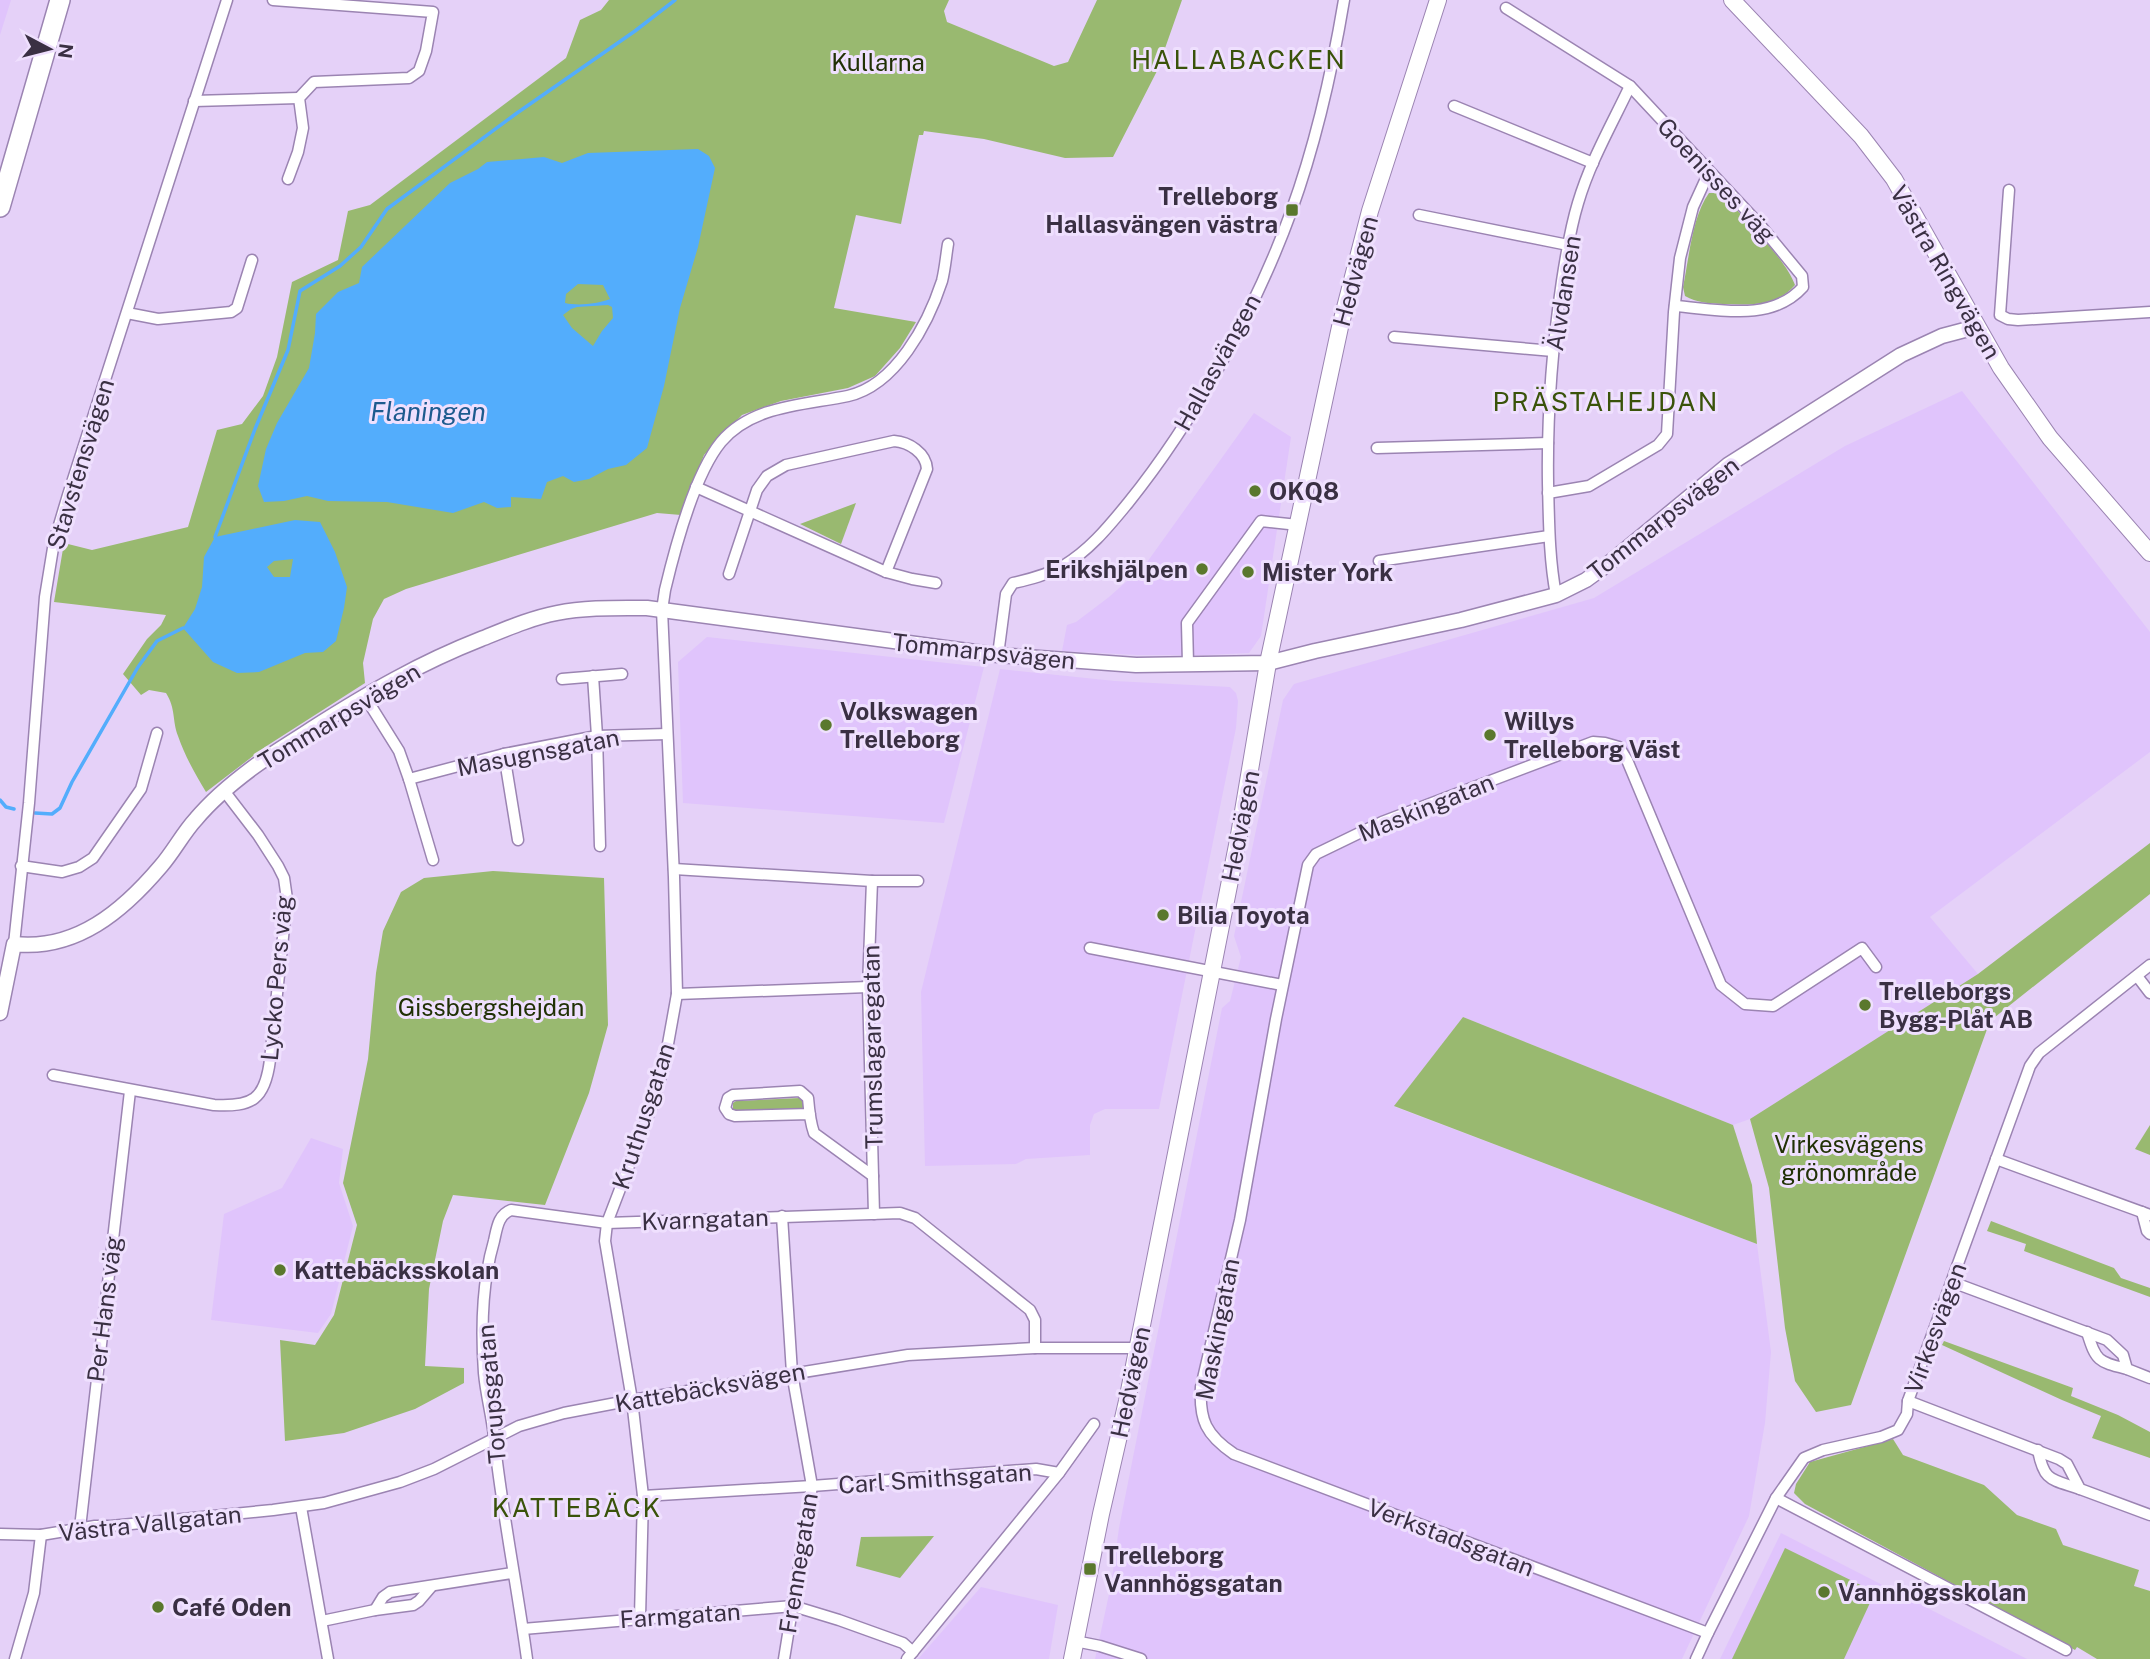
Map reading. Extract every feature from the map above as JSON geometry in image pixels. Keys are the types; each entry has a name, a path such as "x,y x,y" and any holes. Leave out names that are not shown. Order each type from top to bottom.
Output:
{"highway":[{"path":"0,207 60,0"}],"main road":[{"name":"Hedvägen","path":"1072,1659 1246,801 1268,663 1353,270 1438,0"},
{"name":"Västra Ringvägen","path":"1732,0 1861,136 1895,179 2001,368 2050,438 2150,552"}],"street":[{"name":"Stavstensvägen","path":"14,944 29,803 45,597 54,542 228,0"},
{"path":"194,102 299,97 314,82 409,78 419,71 426,51 433,12 273,0"},
{"name":"Hallasvängen","path":"998,655 1006,594 1013,583 1037,578 1064,565 1103,533 1149,477 1189,417 1230,346 1264,277 1292,210 1323,107 1344,0"},
{"name":"Goenisses väg","path":"1506,8 1630,86 1759,225 1802,276 1803,287 1796,295 1758,311 1675,306"},
{"name":"Älvdansen","path":"1556,595 1549,536 1548,443 1553,351 1568,245 1578,202 1593,163 1630,86"},
{"path":"288,179 303,128 299,97"},
{"path":"1454,106 1593,163"},
{"path":"1548,493 1588,486 1658,445 1667,434 1680,258 1693,207 1709,172"},
{"path":"2009,190 2000,315 2018,320 2150,312"},
{"path":"1419,215 1568,245"},
{"name":"Kruthusgatan","path":"640,1618 643,1496 632,1400 605,1241 607,1223 651,1108 664,1066 677,994 662,610 670,573 701,474 721,442 735,429 757,416 788,406 851,395 874,384 893,369 908,350 927,316 942,279 948,244"},
{"path":"127,313 158,319 231,312 237,308 252,260"},
{"name":"Tommarpsvägen","path":"14,944 32,946 63,942 94,927 135,894 162,865 193,821 208,805 270,756 364,695 450,651 511,627 557,613 613,608 662,610 998,655 1136,665 1268,663 1461,620 1556,595 1586,580 1608,564 1728,465 1901,355 1942,336 1976,327"},
{"path":"1394,337 1553,351"},
{"path":"729,573 757,490 767,476 786,465 894,441 903,442 919,452 926,460 927,469 886,572"},
{"path":"1377,448 1548,443"},
{"path":"696,487 886,572 936,583"},
{"path":"1188,664 1187,623 1261,522 1298,524"},
{"path":"1379,561 1549,536"},
{"path":"562,679 622,674"},
{"path":"593,676 600,846"},
{"path":"364,695 399,751 410,779 433,860"},
{"path":"21,866 62,872 79,867 93,858 141,789 157,733"},
{"name":"Masugnsgatan","path":"410,779 504,754 597,736 667,733"},
{"name":"Maskingatan","path":"1205,1424 1200,1408 1201,1387 1240,1220 1282,985 1308,865 1316,854 1382,822 1593,742 1605,743 1619,747 1627,760 1721,985 1745,1004 1773,1006 1862,948 1876,967"},
{"path":"504,754 518,840"},
{"name":"Lycko Pers väg","path":"53,1075 214,1105 235,1106 253,1100 264,1087 270,1060 287,899 284,878 258,835 225,792"},
{"path":"674,869 872,881 918,881"},
{"name":"Trumslagaregatan","path":"872,881 868,987 874,1214"},
{"path":"0,1013 5,965 14,944"},
{"path":"1090,948 1282,985"},
{"name":"Virkesvägen","path":"1696,1659 1776,1498 1804,1458 1823,1450 1881,1437 1898,1430 1907,1414 1908,1401 2030,1066 2039,1053 2150,965"},
{"path":"2137,975 2150,993"},
{"path":"677,994 868,987"},
{"name":"Per Hans väg","path":"80,1528 131,1091"},
{"path":"810,1114 735,1116 729,1114 725,1108 733,1095 800,1091 808,1098 814,1133 873,1176"},
{"path":"1996,1159 2146,1213 2147,1231 2150,1234"},
{"name":"Kvarngatan","path":"504,1213 511,1210 607,1223 907,1214 1030,1310 1035,1320 1035,1348"},
{"name":"Torupsgatan","path":"504,1213 500,1218 491,1250 484,1303 484,1374 499,1491 527,1659"},
{"name":"Frennegatan","path":"782,1216 792,1373 812,1486 784,1659"},
{"path":"1952,1282 2108,1340 2123,1355 2127,1369"},
{"path":"2087,1332 2098,1359 2150,1378"},
{"name":"Kattebäcksvägen","path":"301,1507 400,1482 434,1469 519,1426 564,1413 632,1400 908,1355 1035,1348 1137,1348"},
{"path":"1908,1401 2038,1450 2067,1464 2080,1489"},
{"path":"910,1655 1059,1473 1094,1424"},
{"name":"Verkstadsgatan","path":"1205,1424 1216,1442 1234,1454 1708,1633"},
{"path":"2038,1450 2045,1475 2150,1515"},
{"name":"Carl Smithsgatan","path":"643,1496 1037,1469 1059,1473"},
{"path":"1776,1498 2066,1650"},
{"path":"301,1507 328,1659"},
{"name":"Västra Vallgatan","path":"0,1534 41,1535 80,1528 301,1507"},
{"path":"15,1659 34,1592 41,1535"},
{"path":"322,1621 375,1610 383,1597 390,1592 512,1573"},
{"name":"Farmgatan","path":"523,1629 793,1606 903,1643 910,1655"},
{"path":"1075,1641 1141,1659"}],"shaded area":[{"path":"0,0 11,0 0,35"},
{"path":"1962,391 2150,632 2150,752 1930,917 1978,974 1750,1119 1733,1125 1463,1017 1395,1107 1757,1244 1771,1352 1765,1423 1749,1516 1682,1659 1095,1659 1222,1008 1230,1001 1241,957 1234,936 1283,700 1294,684 1594,598 1845,446"},
{"path":"1254,413 1291,437 1261,636 1249,653 1138,655 1062,651 1067,625 1076,622 1109,597 1145,565"},
{"path":"707,637 984,667 944,823 683,803 678,662"},
{"path":"1000,669 1115,681 1230,687 1236,693 1238,701 1236,728 1159,1109 1105,1109 1094,1114 1090,1125 1090,1155 1026,1159 1016,1164 925,1166 921,992"},
{"name":"Kattebäcksskolan","path":"311,1138 343,1149 339,1183 353,1226 331,1314 318,1333 211,1320 224,1214 282,1188"},
{"name":"Vannhögsskolan","path":"1781,1533 2027,1659 1720,1659"},
{"path":"981,1587 1058,1605 1049,1659 918,1659"}],"green space":[{"name":"Kullarna","path":"609,0 949,0 944,11 947,22 1054,66 1068,62 1097,0 1182,0 1157,71 1113,157 1065,158 984,139 924,131 923,135 919,135 901,224 856,215 834,308 916,322 900,348 875,376 848,388 781,401 742,415 704,455 681,515 657,513 406,589 384,599 373,619 363,663 365,683 265,747 206,792 181,743 166,693 149,690 141,695 123,674 166,615 54,602 64,543 92,550 188,527 217,430 242,424 263,396 277,357 292,282 338,260 348,211 370,205 566,58 580,20 601,10"},
{"path":"1709,193 1721,193 1773,250 1795,285 1788,292 1771,301 1752,304 1708,303 1685,296 1683,287 1692,238 1703,202"},
{"path":"856,503 841,544 800,524"},
{"name":"Virkesvägens grönområde","path":"2150,843 2150,894 1990,1021 1851,1405 1816,1412 1795,1381 1785,1328 1769,1188 1750,1119 1978,974"},
{"name":"Gissbergshejdan","path":"493,871 604,878 608,1025 589,1093 545,1205 453,1195 443,1221 429,1289 425,1366 464,1368 464,1383 415,1409 344,1433 285,1441 280,1340 315,1345 334,1315 357,1225 343,1183 368,1059 383,931 401,892 424,878"},
{"path":"1463,1017 1733,1125 1752,1185 1757,1244 1394,1106"},
{"path":"800,1098 804,1101 801,1110 735,1112 733,1109 733,1103 736,1101"},
{"path":"2150,1125 2150,1155 2135,1149"},
{"path":"1991,1221 2114,1268 2121,1278 2150,1288 2150,1297 2024,1251 2026,1244 1987,1231"},
{"path":"1944,1341 2073,1388 2071,1396 2118,1415 2150,1432 2150,1458 2092,1438 2101,1416 1942,1345"},
{"path":"1893,1439 1903,1455 1984,1485 2017,1515 2056,1529 2063,1545 2139,1570 2134,1586 2150,1591 2150,1659 2097,1659 2077,1647 2075,1650 1805,1504 1794,1493 1796,1484 1810,1462"},
{"path":"934,1536 900,1578 856,1566 861,1537"},
{"path":"1785,1548 1875,1592 1844,1659 1732,1659"}],"water":[{"name":"Flaningen","path":"698,149 709,156 715,168 698,247 680,308 664,386 647,448 626,465 608,469 589,479 574,482 563,476 547,482 541,499 511,497 511,507 497,508 484,502 453,513 387,502 328,501 307,496 264,502 258,486 266,449 277,423 309,368 316,314 338,292 359,283 362,267 450,183 487,162 544,157 562,163 588,153","holes":["578,284 603,285 610,299 588,304 565,303 566,294","577,307 612,307 613,318 593,346 572,328 563,315"]},
{"path":"295,520 320,522 335,552 347,587 336,641 323,652 305,653 259,672 237,673 213,662 183,628 195,609 202,587 204,557 215,537","holes":["293,559 290,577 274,577 267,567 274,561"]}],"waterway":[{"path":"215,537 288,350 300,291 340,266 361,247 387,209 675,0"},
{"path":"35,813 52,814 60,808 138,667 157,641 183,628"},
{"path":"0,800 6,807 14,809"}],"place":[{"name":"Trelleborg Hallasvängen västra","path":"1292,210"},
{"name":"OKQ8","path":"1255,491"},
{"name":"Erikshjälpen","path":"1202,569"},
{"name":"Mister York","path":"1248,572"},
{"name":"Volkswagen Trelleborg","path":"826,725"},
{"name":"Willys Trelleborg Väst","path":"1490,735"},
{"name":"Bilia Toyota","path":"1163,915"},
{"name":"Trelleborgs Bygg-Plåt AB","path":"1865,1005"},
{"name":"Kattebäcksskolan","path":"280,1270"},
{"name":"Trelleborg Vannhögsgatan","path":"1090,1569"},
{"name":"Vannhögsskolan","path":"1824,1592"},
{"name":"Café Oden","path":"158,1607"}],"district":[{"name":"HALLABACKEN","path":"1239,59"},
{"name":"PRÄSTAHEJDAN","path":"1606,401"},
{"name":"KATTEBÄCK","path":"577,1507"}]}
